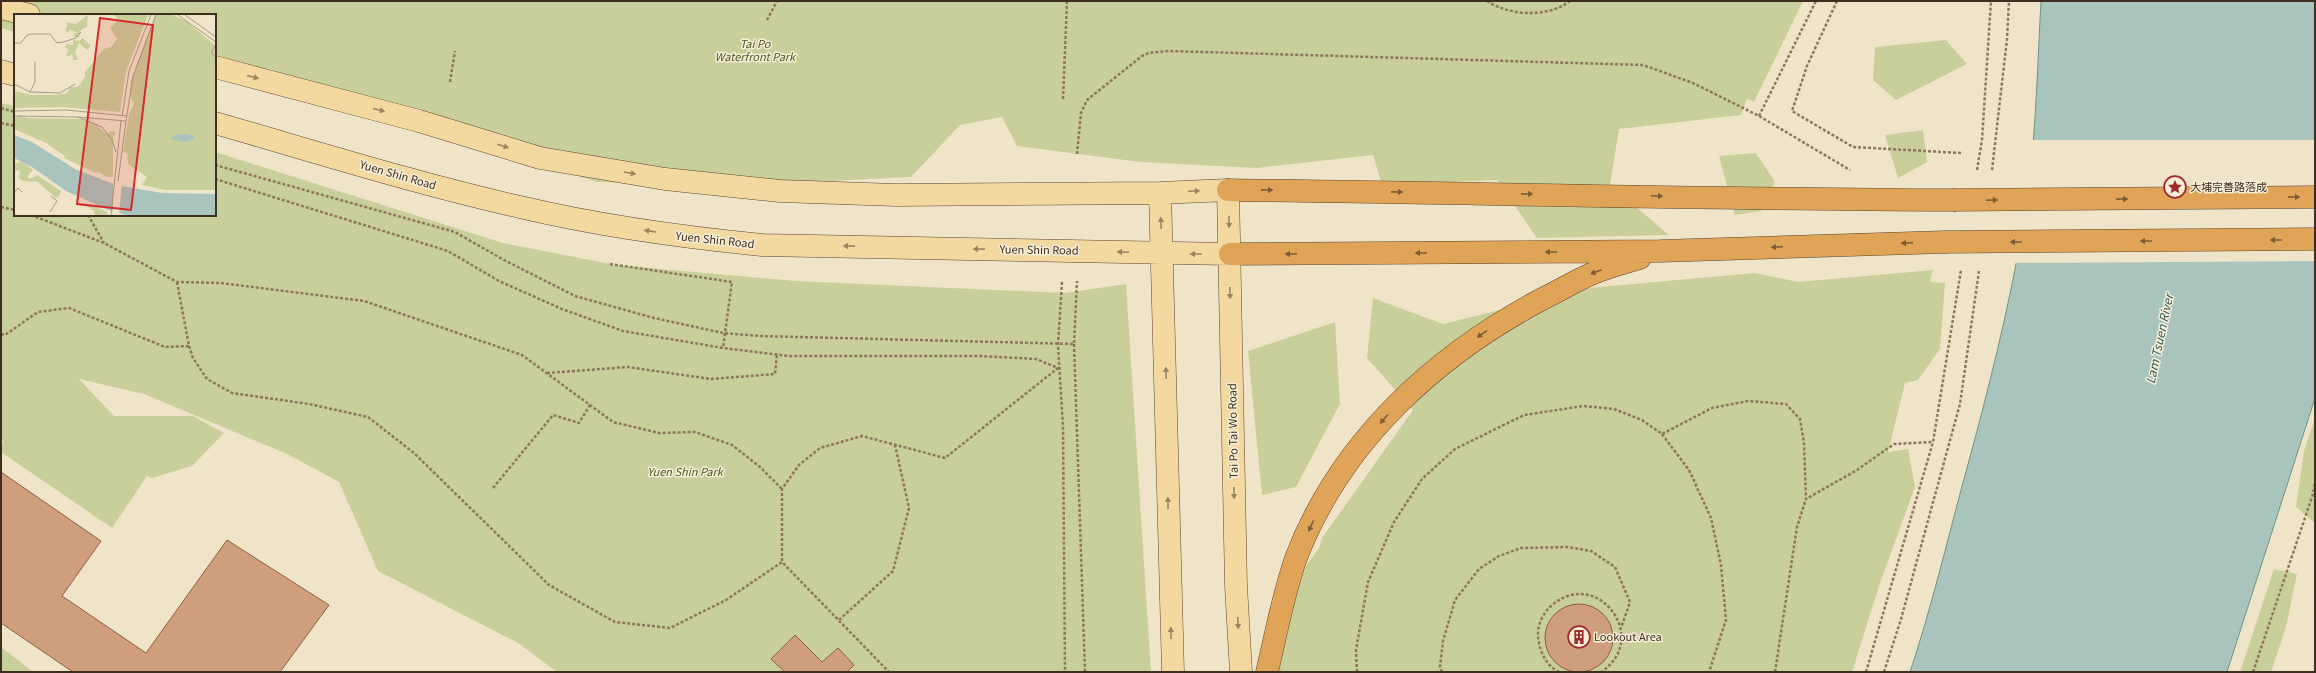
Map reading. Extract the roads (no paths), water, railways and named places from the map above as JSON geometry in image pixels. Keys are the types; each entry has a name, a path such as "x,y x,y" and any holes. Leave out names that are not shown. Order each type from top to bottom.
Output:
{"highway":[{"path":"1228,190 1579,194 1764,199 1953,200 2315,197"},
{"path":"1230,254 1660,251 1946,242 2315,239"},
{"path":"1267,672 1284,598 1294,564 1317,513 1339,474 1394,406 1430,373 1482,334 1519,312 1593,273 1660,251"}],"main road":[{"path":"1,8 25,14"},
{"path":"216,67 419,121 540,158 665,179 780,191 888,195 1160,193 1228,190"},
{"path":"1,71 14,75"},
{"name":"Yuen Shin Road","path":"216,123 457,192 522,208 611,225 692,238 762,245 1162,254 1230,254"},
{"name":"Tai Po Tai Wo Road","path":"1228,190 1236,586 1241,672"},
{"path":"1160,193 1173,672"}],"water":[{"name":"Lam Tsuen River","path":"2041,1 2315,1 2315,398 2227,672 1910,672 1931,604 1997,353 2019,249 2032,161"}],"place":[{"name":"大埔完善路落成","path":"2175,187"},
{"name":"Lookout Area","path":"1579,637"}],"park label":[{"name":"Tai Po Waterfront Park","path":"755,50"},
{"name":"Yuen Shin Park","path":"685,472"}]}
